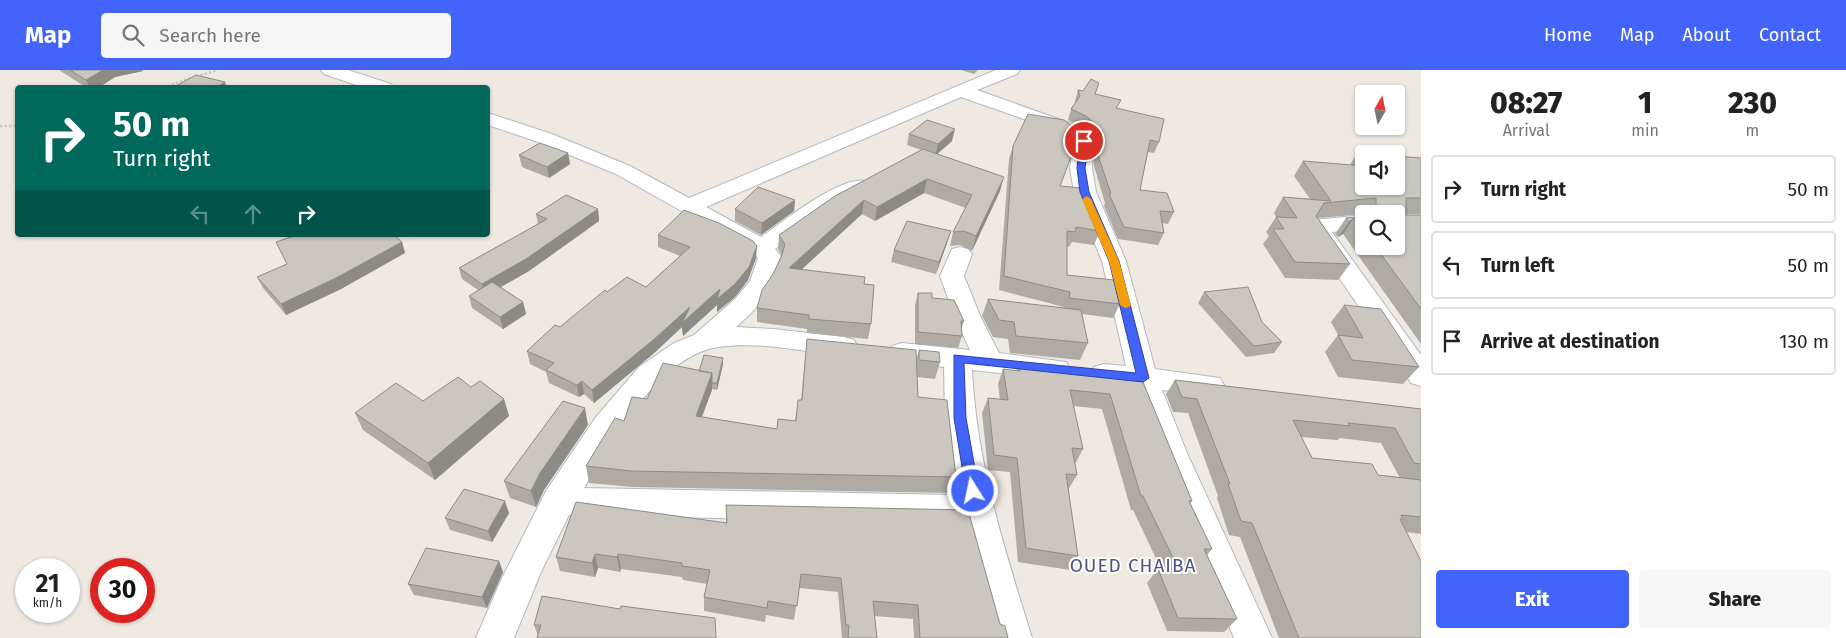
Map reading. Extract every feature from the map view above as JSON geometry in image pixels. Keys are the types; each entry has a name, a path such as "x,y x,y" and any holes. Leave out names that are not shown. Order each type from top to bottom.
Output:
{"street":[{"path":"330,70 376,85"},
{"path":"689,206 850,136 1011,70"},
{"path":"961,91 1059,125 1071,130 1084,141 1081,168 1084,192 1114,261 1143,378 1176,462 1254,638"},
{"path":"490,120 545,138 622,170 762,247 770,258 769,271 747,301 704,340 673,356 647,376 624,399 558,501 528,557 495,638"},
{"path":"762,247 824,203 876,177"},
{"path":"1355,222 1328,223 1322,225 1320,232 1421,376"},
{"path":"960,254 952,276 968,318 990,362"},
{"path":"704,340 722,338 778,340 1233,388"},
{"path":"958,358 960,418 976,509 1013,638"},
{"path":"558,501 976,509"}],"path":[{"path":"172,85 217,70"},
{"path":"0,126 15,126"}],"building":[{"path":"70,70 103,70 86,80"},
{"path":"196,75 225,82 220,85 178,85"},
{"path":"1091,79 1099,83 1095,94 1121,100 1116,108 1164,119 1159,142 1150,140 1140,190 1167,193 1174,212 1160,211 1164,233 1124,227 1109,194 1111,194 1098,155 1100,129 1086,116 1071,109 1080,96 1078,90 1083,91"},
{"path":"1028,114 1064,120 1077,130 1074,149 1060,186 1082,188 1100,231 1076,227 1075,232 1067,231 1067,275 1114,280 1120,304 1069,298 1070,292 1004,276 1013,146"},
{"path":"927,120 955,129 938,144 909,134"},
{"path":"540,143 568,153 547,167 519,155"},
{"path":"923,149 1004,177 976,236 964,231 953,232 972,195 927,179 877,207 864,200 789,268 865,277 864,284 874,285 871,324 809,319 809,315 757,308 762,290 773,274 782,255 785,244 779,235 835,196"},
{"path":"1405,157 1421,158 1421,198 1406,198 1406,215 1421,215 1421,309 1382,255 1405,255 1405,205 1376,205 1376,198 1324,203 1316,216 1350,264 1295,262 1273,229 1284,229 1276,217 1297,218 1283,197 1331,201 1303,161 1355,165 1355,195 1405,195"},
{"path":"758,187 795,200 762,223 735,209"},
{"path":"566,195 598,209 526,259 482,284 459,268 547,219 536,214"},
{"path":"684,210 719,223 753,241 757,246 749,267 735,284 717,299 720,289 682,323 690,307 592,390 582,381 577,385 546,370 554,363 527,351 555,325 560,327 605,290 607,292 627,277 646,287 690,247 658,235"},
{"path":"1355,217 1355,219 1354,218 1349,222 1346,218"},
{"path":"907,221 951,231 939,262 894,250"},
{"path":"291,237 396,237 402,242 336,278 281,304 257,277 287,264 276,242"},
{"path":"492,282 523,302 500,317 469,296"},
{"path":"1248,287 1262,322 1282,342 1254,346 1204,292"},
{"path":"918,293 932,293 932,298 954,300 964,321 961,321 962,336 918,332"},
{"path":"988,299 1081,310 1088,343 1016,336 1014,322 999,320"},
{"path":"1344,305 1381,309 1419,367 1352,360 1338,335 1363,338"},
{"path":"807,339 916,350 918,397 947,400 956,477 631,471 586,466 615,418 624,421 632,397 647,399 663,363 712,373 696,416 777,429 778,419 796,421 798,400 802,400"},
{"path":"919,350 939,352 940,362 919,360"},
{"path":"704,355 723,358 717,383 712,383 712,373 699,371"},
{"path":"1019,362 1140,375 1192,501 1189,501 1212,549 1204,549 1237,619 1178,618 1158,569 1179,570 1143,496 1141,496 1110,394 1070,390 1083,449 1072,448 1077,475 1066,474 1078,556 1026,548 1017,458 994,455 988,398 1008,400 1003,369 1020,371"},
{"path":"458,377 471,387 480,381 504,399 428,463 355,413 396,383 423,401"},
{"path":"1175,380 1421,409 1421,464 1414,463 1395,428 1348,423 1350,426 1293,420 1312,458 1372,464 1378,475 1421,480 1421,517 1401,515 1403,519 1400,519 1421,561 1421,638 1299,638 1252,523 1241,521 1228,484 1230,484 1197,399 1182,397"},
{"path":"563,401 585,408 540,473 531,491 504,481"},
{"path":"464,489 505,501 488,531 445,518"},
{"path":"576,502 727,523 726,505 968,510 1000,624 1005,626 1008,638 920,638 918,605 873,601 877,638 848,638 849,625 846,625 841,578 801,574 797,606 768,601 767,608 704,597 710,570 682,566 682,563 618,554 617,557 595,554 592,563 556,557"},
{"path":"426,548 499,561 482,597 408,584"},
{"path":"542,596 620,609 621,606 715,618 716,638 537,638 541,625 534,625"}],"slow traffic":[{"path":"1087,199 1114,261 1125,305"}],"district":[{"name":"OUED CHAIBA","path":"1133,565"}],"route":[{"path":"973,491 960,418 958,358 1143,378 1114,261 1084,192 1081,168 1084,141"}]}
